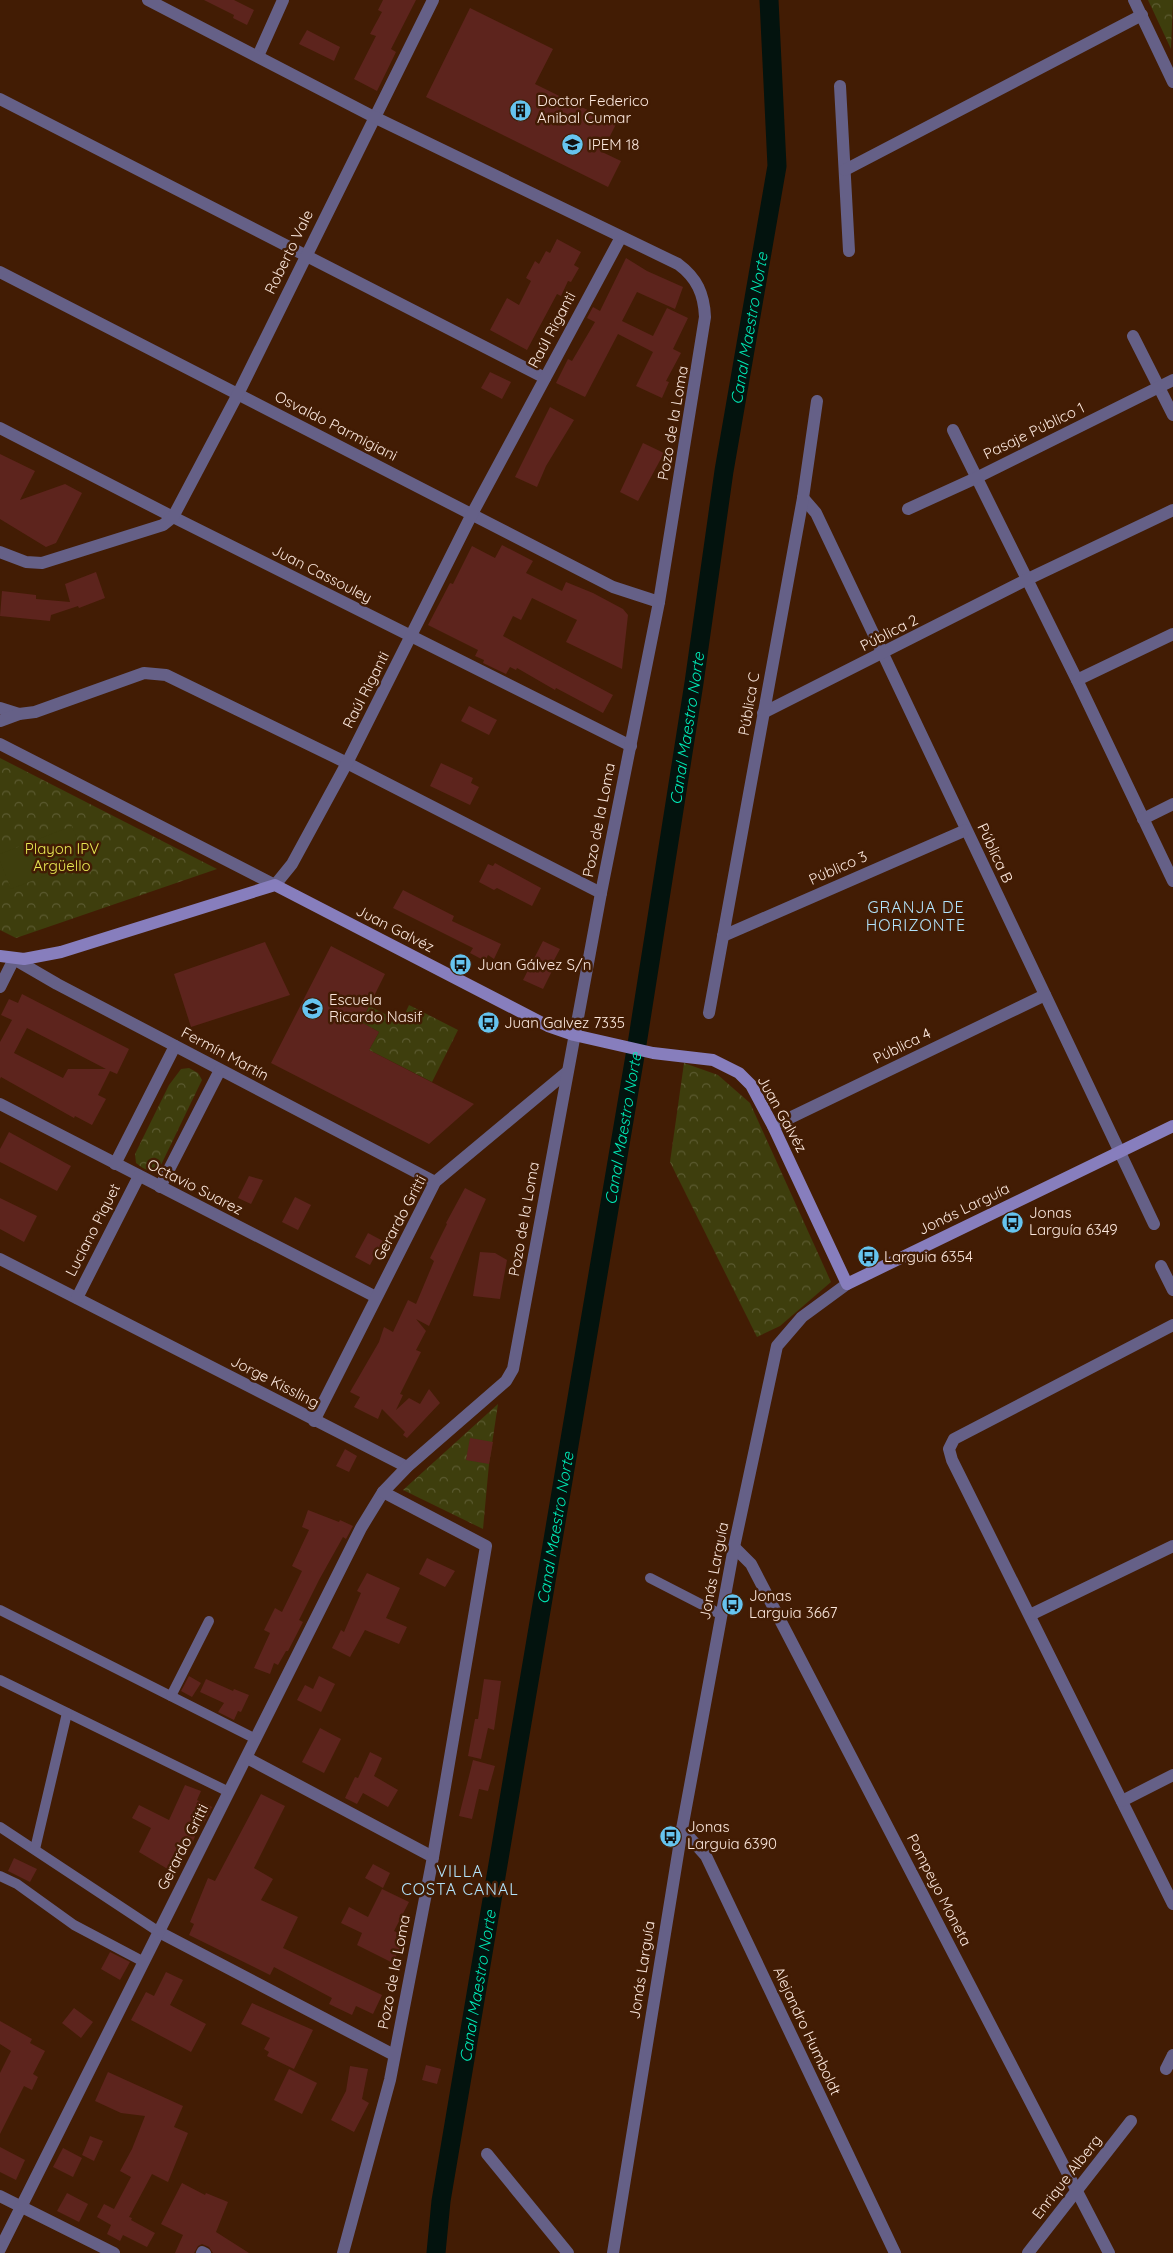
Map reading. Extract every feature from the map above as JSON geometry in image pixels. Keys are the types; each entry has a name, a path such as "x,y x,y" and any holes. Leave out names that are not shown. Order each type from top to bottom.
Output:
{"main road":[{"path":"14,959 38,958 61,952 274,885"},
{"name":"Juan Galvéz","path":"274,885 548,1026 574,1036 608,1044 653,1053 712,1060 726,1064 739,1073 750,1085 773,1126 847,1284"},
{"name":"Fermín Martín","path":"0,956 14,959"},
{"name":"Jonás Larguía","path":"847,1284 1173,1126"}],"street":[{"path":"148,0 374,117 620,237"},
{"path":"258,56 283,0"},
{"name":"Roberto Vale","path":"173,517 238,394 432,0"},
{"path":"1134,0 1169,63 1173,82"},
{"path":"845,170 1142,15"},
{"path":"840,86 849,251"},
{"path":"0,98 545,378"},
{"name":"Pozo de la Loma","path":"406,1467 506,1381 513,1369 601,893 659,602 705,317 704,299 694,279 678,264 620,237"},
{"name":"Raúl Riganti","path":"274,885 292,864 347,764 472,514 620,237"},
{"name":"Osvaldo Parmigiani","path":"0,272 613,587 659,602"},
{"path":"1133,336 1173,415"},
{"name":"Pasaje Público 1","path":"908,509 976,478 1173,380"},
{"name":"Pública C","path":"709,1013 803,498 817,401"},
{"name":"Juan Cassouley","path":"0,428 411,637 631,746"},
{"path":"953,430 1028,579 1173,881"},
{"name":"Pública B","path":"803,498 816,513 1154,1224"},
{"name":"Pública 2","path":"763,713 1028,579 1173,510"},
{"path":"0,552 26,562 42,563 163,525 173,517"},
{"path":"1077,680 1173,634"},
{"path":"0,721 19,714 35,712 144,674 156,673 166,675 347,764 601,893"},
{"path":"0,708 19,714"},
{"name":"Juan Galvéz","path":"0,744 274,885"},
{"path":"1143,819 1173,804"},
{"name":"Público 3","path":"723,936 966,830"},
{"path":"0,987 14,959"},
{"name":"Fermín Martín","path":"14,959 220,1070 435,1182"},
{"name":"Pública 4","path":"773,1126 1045,994"},
{"name":"Luciano Piquet","path":"115,1164 175,1046"},
{"path":"160,1187 220,1070"},
{"name":"Gerardo Gritti","path":"314,1421 435,1182 567,1072"},
{"name":"Octavio Suarez","path":"0,1104 376,1298"},
{"name":"Luciano Piquet","path":"77,1298 139,1176"},
{"name":"Jorge Kissling","path":"0,1259 406,1467"},
{"path":"1161,1266 1173,1290"},
{"name":"Jonás Larguía","path":"613,2253 682,1829 734,1547 777,1346 802,1317 847,1284"},
{"path":"1173,1325 954,1439 949,1449 952,1460 1173,1904"},
{"name":"Gerardo Gritti","path":"0,2249 247,1758 360,1528 383,1492 406,1467"},
{"name":"Pozo de la Loma","path":"343,2253 390,2080 433,1857 486,1546 383,1492"},
{"path":"1030,1615 1173,1546"},
{"name":"Pompeyo Moneta","path":"734,1547 751,1564 1109,2253"},
{"path":"247,1758 433,1857"},
{"path":"1122,1801 1173,1775"},
{"name":"Alejandro Humboldt","path":"682,1829 706,1856 895,2253"},
{"path":"159,1932 394,2054"},
{"path":"1166,2068 1173,2054"},
{"name":"Enrique Alberg","path":"1028,2253 1131,2121"},
{"path":"488,2154 568,2253"},
{"path":"0,2196 114,2253"}],"lane":[{"path":"650,1578 722,1615"},
{"path":"0,1610 256,1739"},
{"path":"171,1696 209,1621"},
{"path":"0,1680 230,1792"},
{"path":"35,1849 67,1713"},
{"path":"0,1827 159,1932"},
{"path":"0,1876 17,1884 74,1925 144,1962"},
{"path":"201,2253 202,2251 206,2253"}],"green space":[{"path":"1148,0 1173,0 1171,49"},
{"name":"Playon IPV Argüello","path":"0,758 217,869 16,938 0,930"},
{"path":"72,826 85,860 11,889 0,861 0,854"},
{"path":"409,1005 458,1030 432,1082 369,1050 379,1032 361,1022 369,1006 401,1022"},
{"path":"684,1063 718,1075 750,1103 831,1282 780,1326 757,1337 670,1162"},
{"path":"189,1068 198,1073 202,1080 160,1167 153,1170 145,1169 136,1163 135,1154 169,1085 181,1069"},
{"path":"498,1404 489,1464 483,1529 403,1490"}],"building":[{"path":"204,0 234,0 254,10 247,25 233,18 234,15"},
{"path":"383,0 416,0 391,49 396,52 377,91 354,79 376,36 370,34 382,12 378,10"},
{"name":"Doctor Federico Anibal Cumar","path":"470,8 553,49 535,84 616,124 602,152 621,161 608,187 426,97"},
{"path":"307,30 340,47 334,61 299,44"},
{"path":"557,239 581,252 574,265 579,268 571,282 568,281 561,296 557,294 527,350 490,330 507,298 519,305 531,281 526,278 535,261 539,264 546,251 550,253"},
{"path":"626,258 647,271 683,287 675,309 637,292 622,321 653,336 667,308 688,318 673,349 681,353 666,381 669,382 662,398 636,386 653,352 618,334 585,397 556,383 568,359 572,361 595,322 587,318 593,307 600,311"},
{"path":"490,372 511,382 502,399 481,388"},
{"path":"550,407 574,420 546,466 537,487 515,477"},
{"path":"643,443 664,453 638,501 620,492"},
{"path":"0,454 35,471 20,500 65,484 82,493 56,543 46,547 0,519"},
{"path":"502,545 533,561 526,573 562,591 566,582 593,593 623,609 628,615 622,669 566,642 577,620 532,598 521,620 513,616 503,636 613,695 603,713 556,688 555,690 517,668 516,670 510,667 506,674 483,663 484,660 475,656 478,650 428,625 450,583 453,584 472,546 495,558"},
{"path":"96,572 105,598 79,608 78,606 51,615 50,621 0,616 2,591 36,595 36,599 70,602 65,584"},
{"path":"469,706 497,720 489,735 461,721"},
{"path":"441,763 473,778 471,783 479,787 470,805 430,786"},
{"path":"495,863 541,888 532,906 497,888 494,890 479,882 488,864 493,866"},
{"path":"403,890 454,916 452,921 501,944 494,959 488,955 485,961 470,953 473,948 393,908"},
{"path":"543,941 560,949 552,964 555,965 543,989 523,980"},
{"path":"265,942 290,995 191,1027 174,974"},
{"path":"331,946 385,974 361,1022 379,1032 369,1050 474,1104 429,1144 271,1063"},
{"path":"22,994 129,1049 117,1074 110,1071 98,1095 106,1099 92,1125 75,1116 74,1118 1,1077 0,1079 0,1042 12,1020 1,1015 9,999 18,1003","holes":["27,1028 106,1069 68,1069 63,1078 14,1053"]},
{"path":"9,1132 71,1166 57,1191 0,1162 0,1149"},
{"path":"249,1176 263,1180 251,1204 238,1198"},
{"path":"465,1188 486,1199 429,1326 416,1319 426,1331 416,1350 421,1352 400,1394 403,1395 396,1410 409,1398 420,1404 429,1389 440,1403 407,1438 403,1435 405,1432 382,1409 378,1419 354,1407 360,1397 350,1392 379,1342 384,1327 393,1332 408,1300 416,1304 434,1261 430,1258"},
{"path":"295,1197 311,1205 298,1230 282,1222"},
{"path":"0,1198 37,1216 24,1242 0,1229"},
{"path":"368,1233 383,1241 370,1265 355,1257"},
{"path":"480,1252 495,1253 507,1260 500,1299 473,1296"},
{"path":"470,1438 493,1442 489,1464 466,1460"},
{"path":"345,1449 357,1456 349,1472 336,1466"},
{"path":"308,1510 353,1526 346,1539 343,1537 319,1580 299,1620 303,1622 288,1651 286,1651 278,1665 274,1663 270,1674 254,1668 270,1633 264,1630 275,1608 282,1612 302,1571 292,1566 309,1530 302,1527"},
{"path":"427,1558 455,1571 445,1587 419,1574"},
{"path":"367,1573 400,1588 386,1618 407,1627 399,1644 365,1630 350,1657 332,1648 341,1630 344,1632 361,1593 357,1591"},
{"path":"189,1676 201,1683 192,1697 181,1691"},
{"path":"319,1676 335,1684 321,1712 297,1700 305,1685 313,1689"},
{"path":"206,1679 233,1691 234,1689 249,1695 241,1712 238,1711 234,1720 218,1712 224,1703 200,1692"},
{"path":"484,1679 501,1681 494,1730 488,1728 481,1759 468,1756 475,1719 478,1719"},
{"path":"320,1728 341,1739 324,1773 302,1762"},
{"path":"370,1752 382,1758 374,1776 398,1790 388,1807 363,1793 357,1804 345,1798 355,1777 358,1778"},
{"path":"473,1760 495,1766 488,1791 479,1789 472,1819 459,1816"},
{"path":"185,1785 201,1791 197,1800 212,1807 204,1823 201,1821 192,1844 188,1842 171,1871 139,1852 151,1828 132,1818 139,1805 169,1820"},
{"path":"261,1794 285,1806 254,1868 273,1879 261,1900 298,1917 283,1948 382,1995 373,2014 356,2006 352,2015 329,2004 332,1998 274,1967 270,1975 189,1935 194,1924 190,1922 208,1878 215,1881"},
{"path":"14,1858 37,1869 30,1882 8,1871"},
{"path":"373,1864 390,1873 383,1888 365,1878"},
{"path":"382,1889 409,1902 394,1931 405,1936 393,1963 357,1945 362,1933 341,1923 349,1907 368,1917"},
{"path":"110,1952 130,1962 120,1980 101,1969"},
{"path":"166,1972 183,1980 170,2005 206,2024 191,2052 131,2020 146,1992 154,1996"},
{"path":"252,2003 313,2030 294,2069 267,2056 269,2052 264,2049 270,2038 241,2024"},
{"path":"74,2008 93,2022 81,2038 62,2023"},
{"path":"0,2021 32,2039 30,2043 45,2051 33,2074 38,2077 32,2090 24,2086 0,2134 0,2073 11,2051 0,2044"},
{"path":"426,2065 441,2069 437,2084 422,2080"},
{"path":"350,2066 368,2069 362,2099 369,2103 354,2132 331,2120 346,2091"},
{"path":"289,2069 317,2083 302,2114 274,2100"},
{"path":"108,2072 183,2106 174,2127 188,2133 168,2182 152,2174 129,2217 132,2218 131,2220 155,2233 147,2247 123,2235 120,2241 107,2234 111,2225 97,2217 104,2204 114,2209 131,2177 120,2171 132,2149 145,2116 121,2113 95,2101"},
{"path":"90,2136 103,2141 94,2161 82,2155"},
{"path":"0,2147 25,2160 16,2180 0,2172"},
{"path":"63,2148 82,2158 73,2177 53,2167"},
{"path":"182,2183 205,2195 206,2193 228,2202 216,2232 249,2253 213,2253 209,2247 202,2244 198,2246 194,2253 175,2253 183,2235 161,2224"},
{"path":"67,2193 88,2204 79,2222 57,2211"}],"waterway":[{"name":"Canal Maestro Norte","path":"436,2253 441,2201 638,1038 694,683 724,471 777,166 769,0"}],"place":[{"name":"Doctor Federico Anibal Cumar","path":"521,110"},
{"name":"IPEM 18","path":"572,145"},
{"name":"Juan Gálvez S/n","path":"461,965"},
{"name":"Escuela Ricardo Nasif","path":"313,1009"},
{"name":"Juan Galvez 7335","path":"488,1023"},
{"name":"Jonas Larguía 6349","path":"1013,1222"},
{"name":"Larguia 6354","path":"868,1257"},
{"name":"Jonas Larguia 3667","path":"733,1605"},
{"name":"Jonas Larguia 6390","path":"671,1836"}],"district":[{"name":"GRANJA DE HORIZONTE","path":"916,916"},
{"name":"VILLA COSTA CANAL","path":"460,1880"}]}
